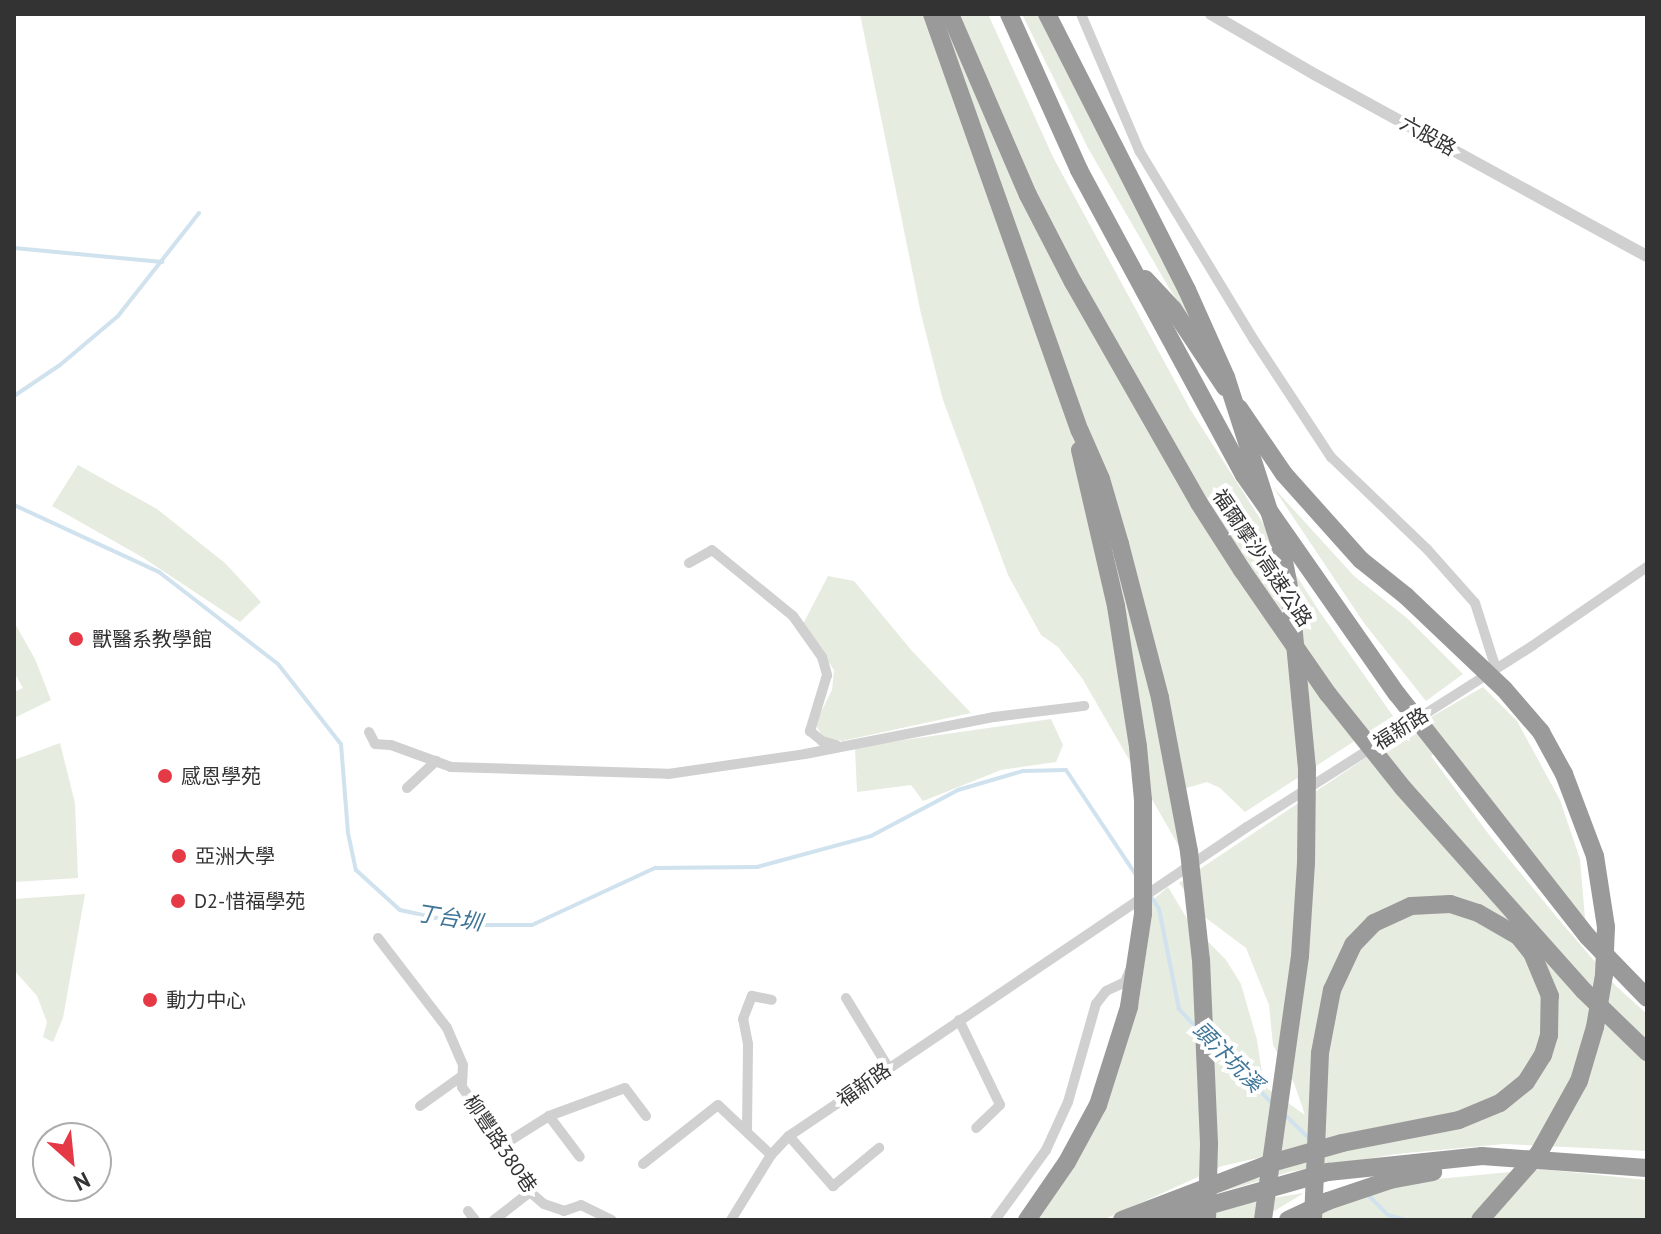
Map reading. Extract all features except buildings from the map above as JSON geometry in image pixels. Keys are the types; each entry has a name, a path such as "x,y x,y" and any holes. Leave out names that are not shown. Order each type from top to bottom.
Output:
{"highway":[{"path":"932,14 1080,431 1101,479 1160,698 1189,852 1201,960 1209,1144 1207,1220"},
{"name":"福爾摩沙高速公路","path":"950,14 1028,195 1073,282 1199,503 1242,570 1328,694 1403,788 1563,969 1647,1052"},
{"name":"福爾摩沙高速公路","path":"1009,14 1079,170 1244,475 1397,694 1587,936 1647,998"},
{"path":"1047,14 1210,338 1246,429 1287,578 1307,769 1306,863 1300,956 1263,1220"},
{"path":"1124,256 1173,309 1284,474 1361,560 1406,596 1504,689 1541,732 1564,774 1595,856 1606,927 1604,975 1595,1027 1579,1081 1539,1153 1480,1220"},
{"path":"1027,1220 1067,1162 1098,1105 1129,1007 1143,914 1139,760 1124,648 1081,461 1080,431"},
{"path":"1122,1220 1184,1194 1320,1149 1459,1120 1500,1103 1526,1082 1543,1055 1549,1035 1550,996 1532,953 1518,936 1478,913 1450,904 1411,906 1374,923 1340,967 1320,1053 1313,1220"},
{"path":"1158,1220 1343,1171 1482,1156 1647,1168"},
{"path":"1288,1220 1362,1190 1464,1166 1561,1161"}],"street":[{"path":"1081,14 1140,152 1254,340 1331,457 1427,549 1475,603 1496,669"},
{"name":"六股路","path":"1211,14 1647,256"},
{"path":"689,563 712,550 793,616 822,657 827,675 810,731 822,741 840,746"},
{"name":"福新路","path":"731,1220 771,1155 789,1136 1247,827 1496,669 1647,567"},
{"path":"369,732 375,744 391,745 466,768 668,774 994,717 1084,706"},
{"path":"407,788 436,761"},
{"path":"995,1220 1046,1150 1068,1102 1096,1004 1106,991 1125,982 1133,962 1139,900"},
{"name":"柳豐路380巷","path":"378,938 447,1028 463,1065 462,1087 503,1145 506,1159 530,1192 544,1204 564,1211 581,1205 612,1220"},
{"path":"747,1129 748,1044 743,1019 752,996 772,1000"},
{"path":"846,998 888,1067"},
{"path":"959,1020 1000,1105 976,1128"},
{"path":"420,1106 462,1076"},
{"path":"503,1145 549,1116 625,1088 646,1116"},
{"path":"643,1164 718,1105 747,1129 771,1155"},
{"path":"549,1116 580,1157"},
{"path":"789,1136 833,1186 879,1148"},
{"path":"494,1220 530,1192"}],"shaded area":[{"path":"860,14 988,14 1053,157 1190,409 1319,611 1393,716 1245,812 1220,788 1207,782 1169,793 1180,848 1082,678 1058,647 1041,635 1008,575 943,400 921,314"},
{"path":"1022,14 1038,14 1199,333 1169,288 1088,148"},
{"path":"78,465 157,509 225,563 261,602 240,622 142,557 52,506"},
{"path":"1273,487 1354,576 1408,619 1463,674 1426,701 1364,623"},
{"path":"828,576 854,581 912,651 971,713 842,741 823,737 815,724 832,690 834,670 803,624"},
{"path":"14,622 35,659 51,700 14,718 14,692 23,688 14,672"},
{"path":"1483,687 1517,721 1560,800 1580,859 1585,919 1446,743 1431,756 1490,836 1560,921 1616,986 1647,1014 1647,1151 1504,1144 1396,1154 1289,1172 1195,1200 1280,1153 1222,1166 1103,1220 1034,1220 1139,1002 1148,939 1148,904 1168,887 1189,922 1226,960 1241,984 1257,1040 1264,1086 1305,1115 1294,1083 1273,1045 1269,1005 1246,948 1202,915 1179,883 1400,735"},
{"path":"1051,719 1063,745 1056,762 1001,770 923,801 911,785 857,792 855,747"},
{"path":"60,743 75,803 78,878 14,882 14,760"},
{"path":"85,894 63,1018 53,1042 43,1037 47,1022 37,996 14,970 14,899"},
{"path":"1541,1169 1647,1180 1647,1220 1307,1220 1340,1204 1416,1181"},
{"path":"1304,1193 1259,1220 1195,1220 1252,1201"}],"waterway":[{"path":"14,396 60,365 118,316 199,213"},
{"path":"14,248 162,262"},
{"name":"丁台圳","path":"14,505 159,572 278,664 341,744 348,833 356,870 400,910 468,925 532,925 655,868 757,867 871,836 958,790 1023,771 1066,770 1136,875"},
{"name":"頭汴坑溪","path":"1150,895 1159,909 1179,1009 1196,1027"},
{"name":"頭汴坑溪","path":"1210,1042 1272,1103"},
{"name":"頭汴坑溪","path":"1285,1115 1310,1139"},
{"name":"頭汴坑溪","path":"1368,1195 1388,1215 1405,1220"}],"place":[{"name":"獸醫系教學館","path":"76,639"},
{"name":"感恩學苑","path":"165,776"},
{"name":"亞洲大學","path":"179,856"},
{"name":"D2-惜福學苑","path":"178,901"},
{"name":"動力中心","path":"150,1000"}]}
